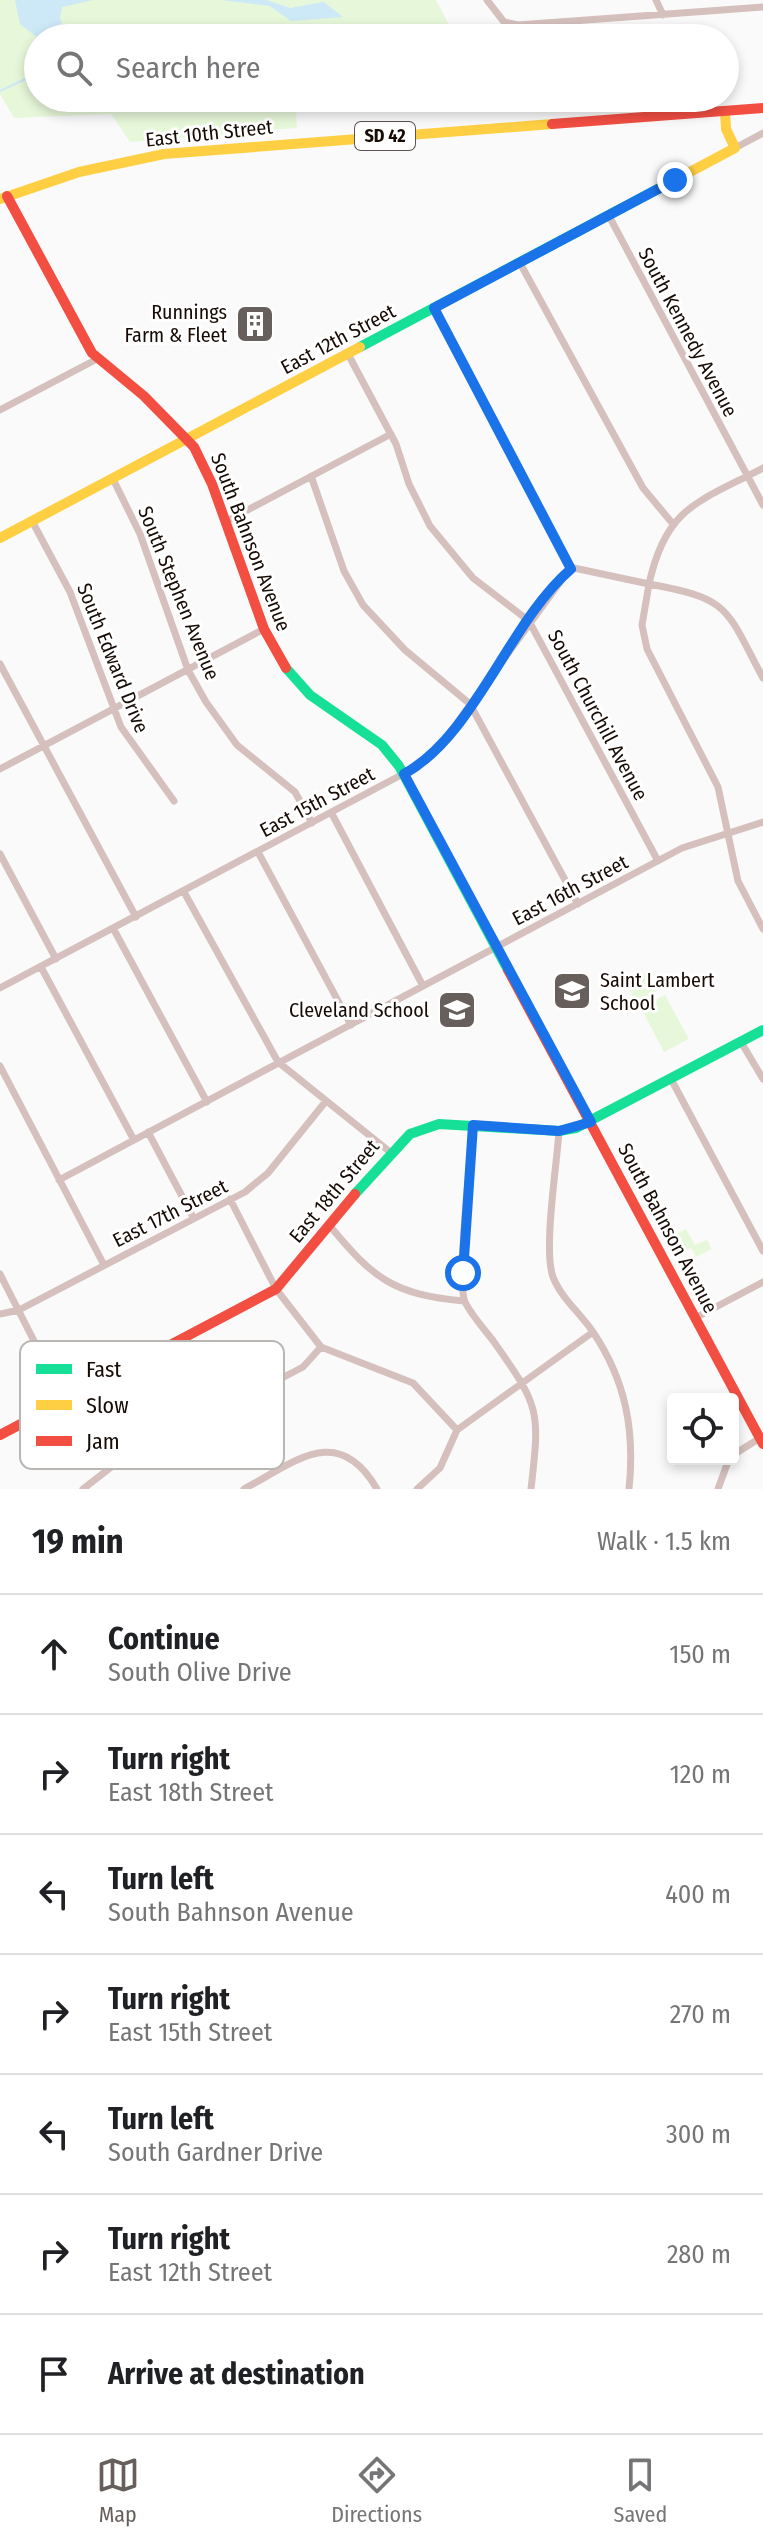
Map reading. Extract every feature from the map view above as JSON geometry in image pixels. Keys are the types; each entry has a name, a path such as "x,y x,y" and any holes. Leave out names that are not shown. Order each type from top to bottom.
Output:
{"street":[{"path":"487,0 504,22 513,24"},
{"path":"656,0 663,15"},
{"path":"532,24 763,7"},
{"name":"East 10th Street","path":"739,110 763,108"},
{"name":"East 10th Street","path":"4,198 79,172 164,154 712,112"},
{"path":"725,112 726,129 735,148"},
{"name":"East 12th Street","path":"0,538 763,133"},
{"name":"South Bahnson Avenue","path":"4,198 97,359 134,388 188,439 207,472 264,629 295,680 330,710 382,745 404,774 762,1441"},
{"name":"South Kennedy Avenue","path":"609,216 763,505"},
{"path":"520,263 643,488 673,524"},
{"path":"434,308 571,569 699,593 717,602 735,625 763,678"},
{"name":"South Churchill Avenue","path":"348,354 391,434 417,502 440,542 473,578 529,621 658,861"},
{"path":"0,410 97,359"},
{"path":"225,522 391,434"},
{"path":"763,468 696,504 673,524 656,549 642,625 647,649 718,787 738,881 763,929"},
{"path":"311,476 344,571 363,605 405,650 470,704 578,904"},
{"name":"South Stephen Avenue","path":"113,479 140,534 188,670 223,728 250,757 295,792 312,823"},
{"name":"South Edward Drive","path":"32,521 70,592 112,709 131,745 174,801"},
{"name":"East 15th Street","path":"0,988 418,766 440,746 529,621 571,569"},
{"path":"0,769 264,629"},
{"path":"0,664 136,917"},
{"path":"331,812 423,986"},
{"name":"East 16th Street","path":"59,1180 658,861 727,832 763,822"},
{"path":"258,852 351,1025"},
{"path":"0,854 56,959"},
{"path":"184,892 278,1062 390,1152"},
{"path":"113,928 207,1102"},
{"path":"41,967 134,1140"},
{"name":"East 18th Street","path":"177,1341 276,1289 390,1152 410,1134 429,1125 559,1131 591,1122 763,1030"},
{"path":"741,1042 763,1079"},
{"path":"0,1066 104,1265"},
{"path":"671,1079 763,1251"},
{"name":"East 17th Street","path":"0,1314 19,1310 245,1192 268,1173 326,1101"},
{"path":"473,1125 463,1273 464,1301 522,1382 538,1425 531,1489"},
{"path":"559,1131 550,1267 561,1292 593,1332 617,1374 631,1423 629,1489"},
{"path":"148,1132 193,1217"},
{"path":"230,1199 276,1289 321,1347 403,1377 431,1398 457,1430"},
{"path":"329,1225 378,1278 439,1298 464,1301"},
{"path":"0,1274 34,1341"},
{"path":"695,1318 763,1282"},
{"path":"417,1489 440,1468 457,1430 593,1332"},
{"path":"284,1377 303,1367 321,1347"},
{"name":"East 18th Street","path":"0,1435 20,1424"},
{"path":"739,1453 762,1441"},
{"path":"284,1468 310,1454 329,1451 358,1461 377,1489"},
{"path":"718,1489 728,1465"},
{"path":"83,1489 109,1469"},
{"path":"244,1489 282,1469"}],"green space":[{"path":"0,0 436,0 449,24 24,24 24,112 296,112 297,128 130,142 111,114 14,118 0,94"},
{"path":"647,972 657,991 636,1002 626,983"},
{"path":"665,995 689,1039 664,1052 641,1008"},
{"path":"686,1229 695,1245 707,1240 712,1249 696,1257 691,1248 682,1252 673,1235"}],"water":[{"path":"15,0 93,0 62,7 62,24 24,24 24,27 20,24"},
{"path":"221,0 266,0 290,8 324,2 343,17 291,21 270,6"}],"waterway":[{"path":"0,91 24,80"}],"traffic: fast":[{"path":"360,347 671,182"},
{"path":"286,668 310,695 382,745 399,766 508,970"},
{"path":"355,1194 410,1134 439,1124 559,1131 576,1128 763,1030"}],"traffic: slow":[{"path":"671,182 735,148 726,129 725,112"},
{"path":"0,199 79,172 164,154 552,124"},
{"path":"0,538 360,347"}],"traffic: jam":[{"path":"739,110 763,108"},
{"path":"552,124 710,112"},
{"path":"7,196 92,353 144,396 194,447 212,484 264,629 286,668"},
{"path":"508,970 763,1444"},
{"path":"178,1341 276,1289 355,1194"},
{"path":"0,1435 20,1424"}],"place":[{"name":"Runnings Farm & Fleet","path":"255,324"},
{"name":"Saint Lambert School","path":"572,991"},
{"name":"Cleveland School","path":"457,1010"}],"route":[{"path":"463,1273 473,1125 559,1131 591,1122 404,774 440,746 529,621 571,569 434,308 675,180"}]}
